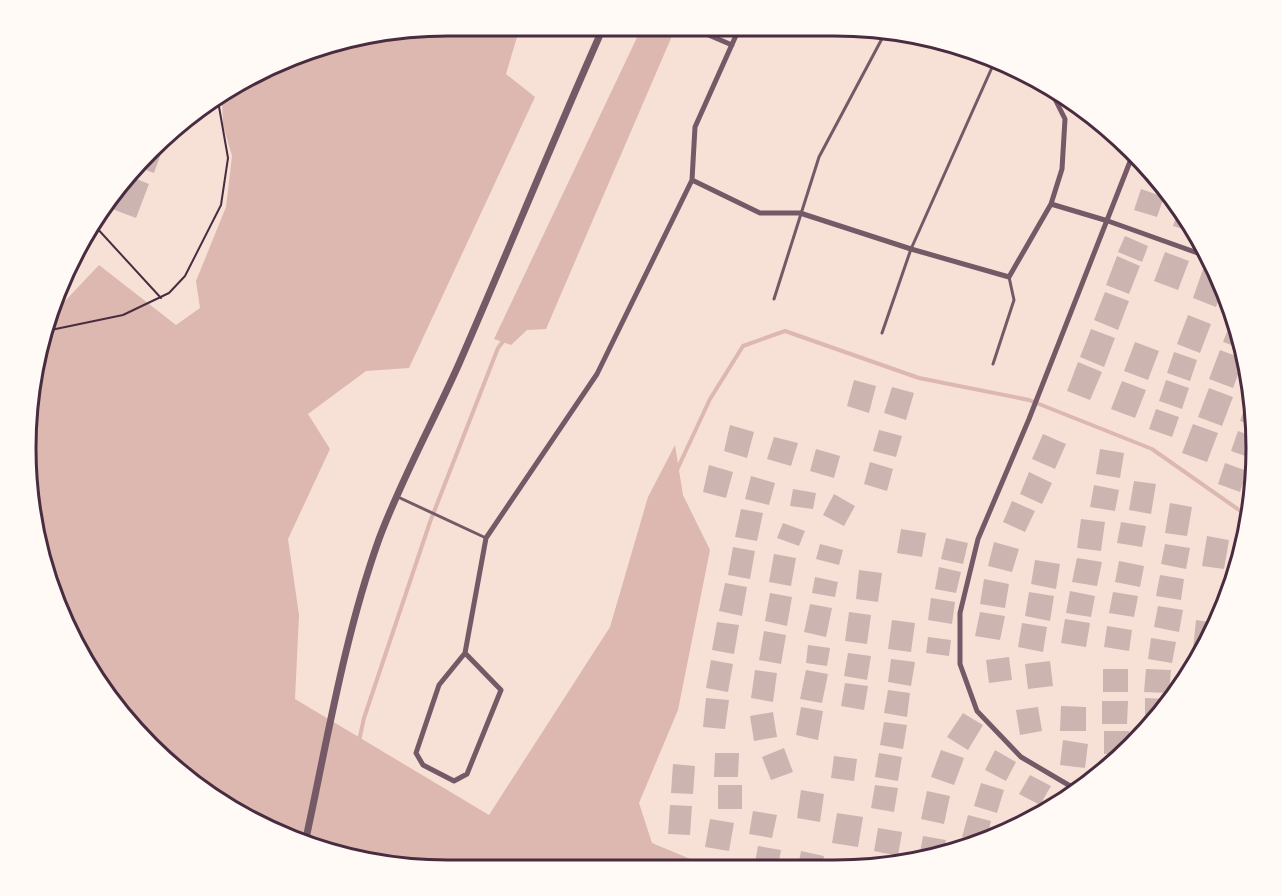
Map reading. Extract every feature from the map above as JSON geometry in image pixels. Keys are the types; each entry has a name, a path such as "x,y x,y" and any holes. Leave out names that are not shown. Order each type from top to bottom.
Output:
{"street":[{"path":"307,835 338,688 364,587 396,496 457,368 599,36"},
{"path":"711,36 732,45"},
{"path":"465,652 501,690 467,774 454,781 423,765 416,753 439,685 465,652 486,538 597,374 692,180 695,127 736,36"},
{"path":"692,180 760,213 800,213 910,249 1009,277 1051,204 1062,169 1065,119 1056,101"},
{"path":"1070,786 1022,757 977,711 960,664 960,613 978,539 1029,419 1130,162"},
{"path":"1051,204 1108,221 1197,253"}],"lane":[{"path":"774,299 819,157 882,39"},
{"path":"882,333 910,249 992,67"},
{"path":"993,364 1014,300 1009,277"},
{"path":"396,496 486,538"}],"path":[{"path":"54,329 123,315 169,293 185,276 221,205 228,158 219,105"},
{"path":"98,230 161,298"}],"shaded area":[{"path":"517,36 506,74 535,97 409,368 366,371 308,414 330,449 288,539 299,615 295,699 489,815 610,627 648,497 675,445 683,495 710,550 678,710 639,803 652,843 693,860 421,859 341,846 290,829 219,791 176,758 138,720 105,677 67,606 50,555 44,528 36,448 44,368 62,304 99,265 176,325 200,308 196,281 226,207 232,156 223,125 222,103 290,67 341,50 421,37"},
{"path":"638,36 672,36 546,329 527,330 511,345 494,339"}],"building":[{"path":"161,153 154,173 144,170"},
{"path":"136,179 149,184 136,218 112,209"},
{"path":"1141,189 1160,196 1163,200 1157,217 1134,210"},
{"path":"1176,217 1183,229 1173,226"},
{"path":"1125,236 1148,246 1142,262 1118,252"},
{"path":"1165,252 1189,261 1178,290 1154,281"},
{"path":"1117,256 1140,266 1129,294 1106,285"},
{"path":"1203,269 1206,270 1219,300 1216,307 1193,298"},
{"path":"1105,292 1129,301 1118,330 1094,320"},
{"path":"1188,315 1211,324 1200,353 1177,344"},
{"path":"1091,329 1115,338 1104,367 1080,357"},
{"path":"1228,329 1233,346 1223,342"},
{"path":"1135,342 1159,351 1148,380 1124,371"},
{"path":"1220,350 1235,356 1239,373 1233,388 1209,379"},
{"path":"1174,352 1197,360 1190,381 1167,373"},
{"path":"1078,362 1102,372 1090,400 1067,391"},
{"path":"854,380 876,386 869,413 847,406"},
{"path":"1166,380 1189,388 1182,409 1159,401"},
{"path":"1122,381 1146,390 1135,418 1111,409"},
{"path":"892,387 914,393 906,420 884,413"},
{"path":"1209,388 1233,397 1222,426 1198,417"},
{"path":"1156,409 1179,417 1172,437 1149,429"},
{"path":"1244,410 1245,423 1240,421"},
{"path":"1193,424 1218,433 1207,462 1182,453"},
{"path":"730,425 754,432 747,458 724,451"},
{"path":"879,430 902,436 896,457 873,451"},
{"path":"1238,431 1245,434 1246,456 1231,451"},
{"path":"1043,434 1066,444 1055,469 1032,459"},
{"path":"774,437 798,443 791,466 767,459"},
{"path":"816,449 840,456 834,478 810,471"},
{"path":"1100,449 1124,453 1120,478 1096,474"},
{"path":"870,462 893,469 887,491 864,484"},
{"path":"1225,463 1245,470 1240,492 1218,484"},
{"path":"709,465 733,472 726,498 703,492"},
{"path":"1029,472 1052,483 1042,504 1020,494"},
{"path":"751,476 775,483 769,505 745,499"},
{"path":"1134,481 1156,484 1151,514 1129,510"},
{"path":"1094,485 1119,490 1115,511 1090,507"},
{"path":"793,489 816,493 813,509 790,506"},
{"path":"834,494 855,506 844,526 823,515"},
{"path":"1012,501 1035,511 1025,532 1003,522"},
{"path":"1170,503 1192,507 1187,536 1165,533"},
{"path":"741,509 763,513 757,541 735,537"},
{"path":"1081,519 1105,522 1101,551 1077,548"},
{"path":"1121,522 1146,526 1142,547 1117,543"},
{"path":"783,523 805,531 799,546 777,538"},
{"path":"901,529 926,533 922,557 897,553"},
{"path":"1207,536 1229,540 1224,569 1202,566"},
{"path":"946,538 968,543 963,564 941,559"},
{"path":"994,542 1019,549 1012,572 988,566"},
{"path":"820,544 843,550 839,565 816,559"},
{"path":"1165,544 1190,548 1186,569 1161,564"},
{"path":"733,547 755,551 750,579 728,575"},
{"path":"774,554 796,558 791,586 769,582"},
{"path":"1077,558 1102,562 1097,586 1072,582"},
{"path":"1035,560 1060,564 1056,589 1031,584"},
{"path":"1119,561 1144,566 1140,587 1115,582"},
{"path":"939,567 961,572 956,593 935,589"},
{"path":"859,570 882,573 878,602 856,599"},
{"path":"1160,575 1184,579 1181,600 1156,596"},
{"path":"815,577 838,582 835,597 812,593"},
{"path":"984,579 1009,584 1005,608 980,604"},
{"path":"725,583 747,587 742,616 719,611"},
{"path":"1070,591 1095,596 1091,617 1066,613"},
{"path":"1029,592 1054,596 1050,621 1025,616"},
{"path":"1113,592 1138,596 1134,617 1109,613"},
{"path":"770,593 792,597 787,626 765,621"},
{"path":"931,598 955,602 952,624 928,620"},
{"path":"810,604 832,608 826,637 804,632"},
{"path":"1158,606 1183,610 1179,632 1154,627"},
{"path":"849,612 871,615 867,644 845,641"},
{"path":"980,612 1005,616 1000,640 975,636"},
{"path":"1065,619 1090,623 1086,647 1061,643"},
{"path":"892,620 915,623 911,652 888,649"},
{"path":"1196,620 1208,622 1194,649"},
{"path":"717,622 739,625 734,654 712,650"},
{"path":"1022,623 1047,627 1043,652 1018,647"},
{"path":"1107,626 1132,630 1129,651 1104,647"},
{"path":"764,631 786,635 781,664 759,660"},
{"path":"928,637 951,640 949,656 926,653"},
{"path":"1151,638 1176,642 1172,663 1148,659"},
{"path":"808,645 830,648 827,666 806,663"},
{"path":"848,653 871,656 867,680 844,676"},
{"path":"1009,657 1012,680 989,683 986,660"},
{"path":"891,659 915,662 911,686 888,682"},
{"path":"711,660 733,664 728,692 706,688"},
{"path":"1050,661 1053,686 1028,689 1025,664"},
{"path":"1103,669 1128,669 1128,692 1103,692"},
{"path":"1146,669 1171,670 1169,687 1165,693 1144,692"},
{"path":"755,670 777,673 773,702 751,698"},
{"path":"806,670 828,674 822,703 800,699"},
{"path":"845,683 868,686 864,710 841,706"},
{"path":"888,690 910,693 907,717 884,713"},
{"path":"706,698 729,700 725,729 703,727"},
{"path":"1145,698 1161,699 1161,699 1145,719"},
{"path":"1102,701 1128,701 1127,724 1102,724"},
{"path":"1061,706 1086,707 1086,731 1060,731"},
{"path":"801,707 823,711 818,740 796,735"},
{"path":"1038,707 1042,731 1020,735 1016,710"},
{"path":"773,712 777,737 754,741 750,716"},
{"path":"963,713 983,725 968,750 947,737"},
{"path":"884,722 907,725 903,749 880,745"},
{"path":"1104,731 1129,731 1129,735 1110,754 1104,754"},
{"path":"1063,740 1088,744 1085,768 1060,765"},
{"path":"784,748 793,772 771,780 762,757"},
{"path":"941,750 964,758 954,785 931,777"},
{"path":"995,750 1016,762 1006,781 985,770"},
{"path":"715,753 739,753 738,777 714,777"},
{"path":"879,753 902,757 898,781 875,777"},
{"path":"834,756 857,759 854,781 831,778"},
{"path":"673,764 695,766 693,794 671,793"},
{"path":"1030,775 1051,786 1040,805 1019,794"},
{"path":"981,783 1004,790 997,813 974,806"},
{"path":"718,785 742,785 742,809 718,809"},
{"path":"875,785 898,788 894,812 871,808"},
{"path":"801,790 824,794 820,822 797,818"},
{"path":"927,791 950,796 944,824 921,819"},
{"path":"670,805 692,806 690,835 668,834"},
{"path":"753,811 777,815 772,838 749,834"},
{"path":"837,813 863,817 858,847 832,843"},
{"path":"968,815 991,821 989,830 966,838 962,837"},
{"path":"710,819 734,823 729,851 705,847"},
{"path":"878,828 902,832 898,854 874,851"},
{"path":"923,836 946,840 945,845 920,851"},
{"path":"758,846 781,850 779,860 755,860"},
{"path":"801,851 824,856 823,860 799,860"}],"waterway":[{"path":"676,472 710,399 743,346 785,331 919,378 1029,400 1152,449 1241,511"},
{"path":"359,741 364,718 430,522 498,348 504,340"}]}
